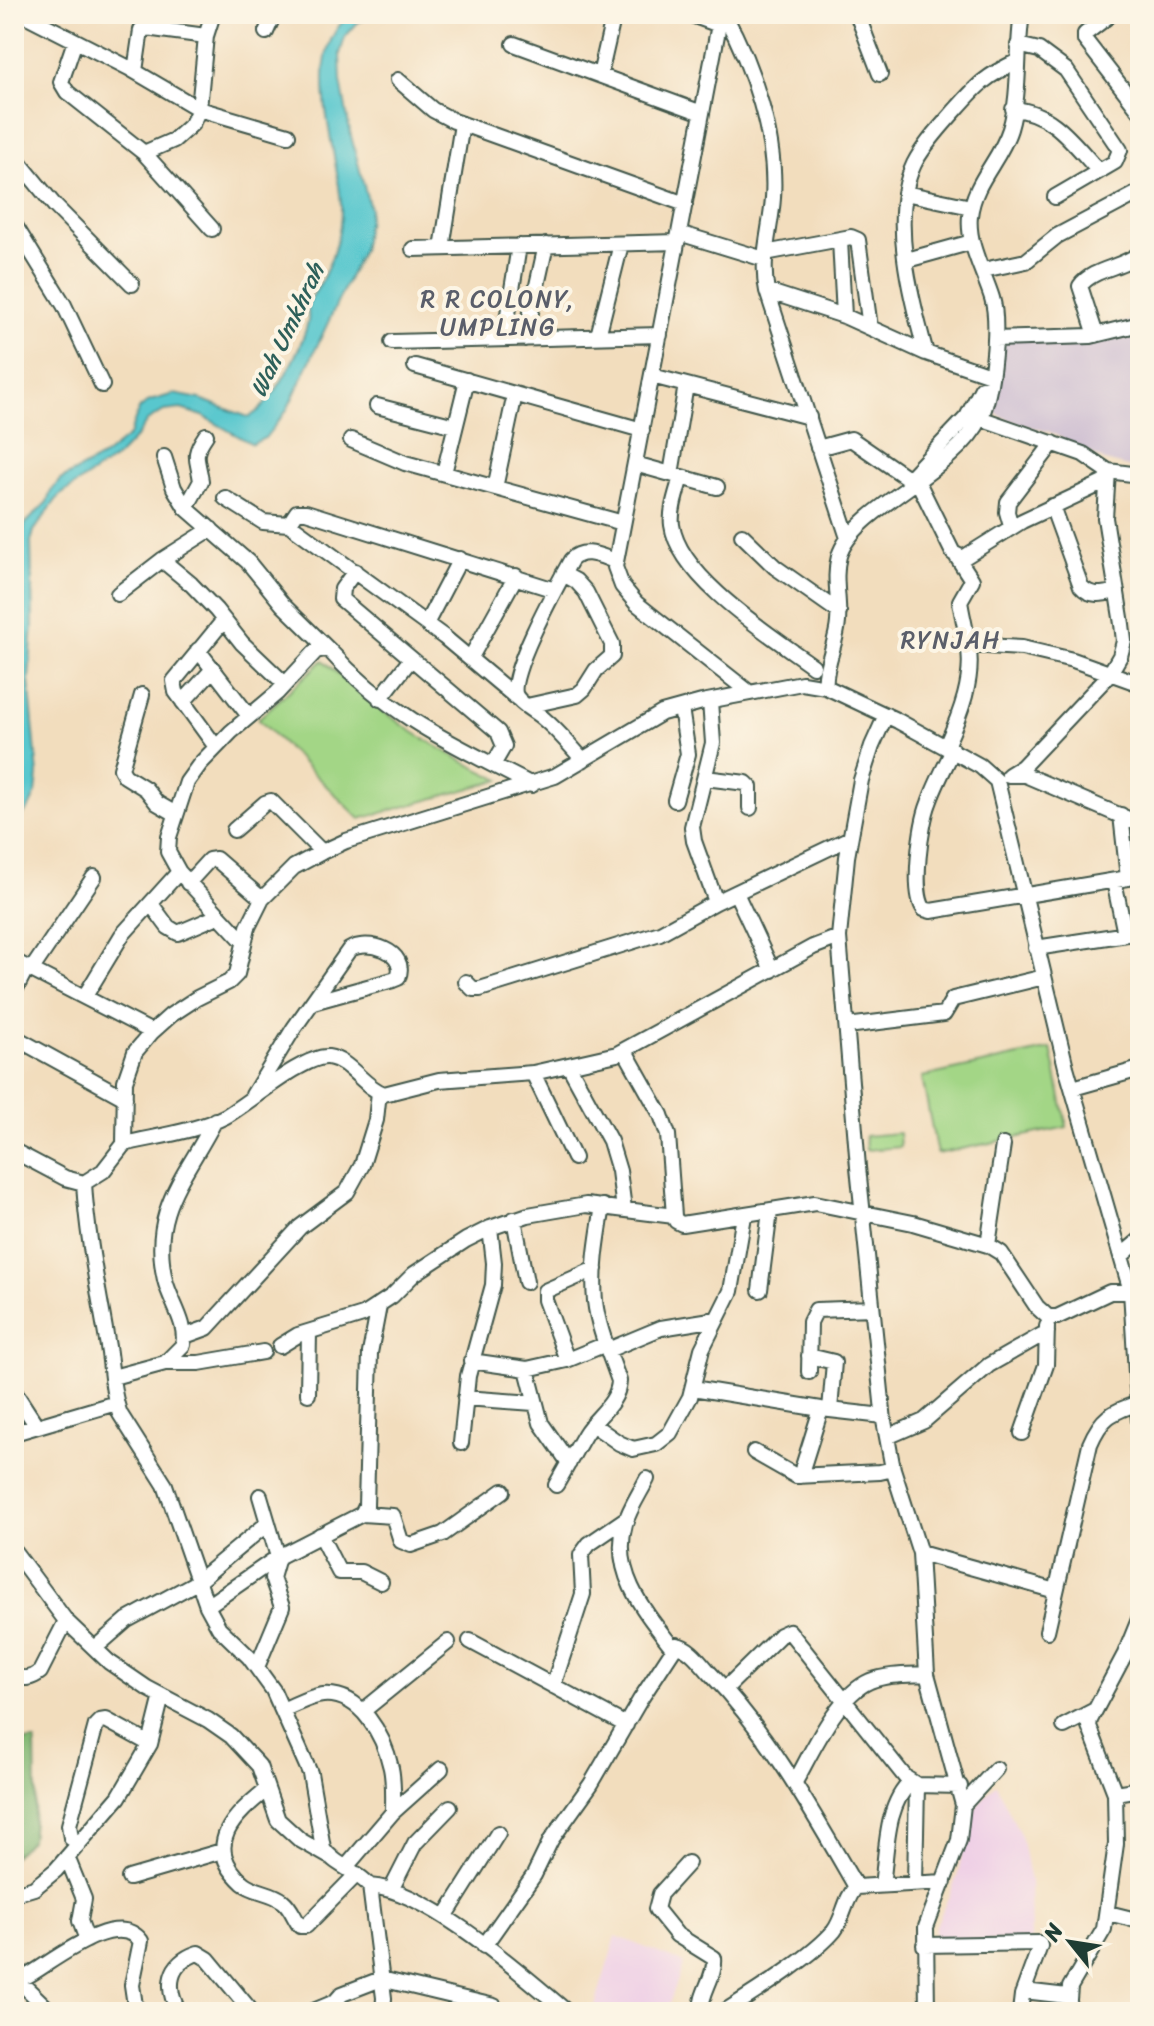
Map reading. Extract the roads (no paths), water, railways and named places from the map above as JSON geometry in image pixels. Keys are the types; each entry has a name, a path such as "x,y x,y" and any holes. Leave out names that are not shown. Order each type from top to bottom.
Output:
{"street":[{"path":"23,14 135,71 199,109 288,135"},
{"path":"144,153 185,132 199,109 206,36 213,14"},
{"path":"266,32 274,14"},
{"path":"600,75 614,14"},
{"path":"689,14 721,18 741,43 753,72 772,165 773,197 764,256 767,291 848,538"},
{"path":"857,14 880,74"},
{"path":"826,687 825,675 835,644 839,612 837,568 842,548 848,538 963,443 980,418 996,319 969,229 971,207 976,189 1006,137 1013,109 1022,14"},
{"path":"1111,14 1085,34 1085,40 1139,109"},
{"path":"721,18 615,561 622,586 636,603 750,693"},
{"path":"135,71 141,30 146,28 206,36"},
{"path":"75,41 61,82 67,92 144,153 212,229"},
{"path":"514,44 702,113"},
{"path":"1018,45 1039,50 1066,70 1120,150 1118,159 1055,197"},
{"path":"926,353 907,260 902,216 914,164 932,137 984,78 1018,61"},
{"path":"398,80 433,110 462,124 685,204"},
{"path":"1013,109 1033,111 1048,119 1098,170"},
{"path":"442,248 462,124"},
{"path":"14,156 55,206 132,284"},
{"path":"983,270 1026,261 1057,236 1140,192"},
{"path":"905,193 971,207"},
{"path":"14,224 64,305 102,385"},
{"path":"413,249 621,244 678,238 764,256 855,238 860,244 870,327"},
{"path":"840,240 844,316"},
{"path":"907,260 972,242"},
{"path":"598,336 621,244"},
{"path":"525,339 546,245"},
{"path":"504,339 519,246"},
{"path":"1096,335 1080,286 1086,278 1125,263 1140,253"},
{"path":"767,291 844,316 926,353 988,374"},
{"path":"995,339 1096,335 1140,324"},
{"path":"392,342 660,335"},
{"path":"415,366 642,430"},
{"path":"818,448 851,439 902,476 912,475 967,417 979,399 988,374"},
{"path":"652,376 809,417"},
{"path":"444,473 467,380"},
{"path":"686,385 672,529 695,569 721,597 813,666"},
{"path":"495,488 515,394"},
{"path":"377,406 455,426"},
{"path":"980,418 1083,454 1108,476"},
{"path":"186,508 201,481 195,458 206,435"},
{"path":"351,440 391,458 623,523"},
{"path":"1011,526 1008,502 1053,443"},
{"path":"164,457 174,488 186,508 248,562 283,605 380,699 431,732 532,785"},
{"path":"635,464 717,487"},
{"path":"957,557 968,556 1011,526 1108,476 1140,475"},
{"path":"1003,778 1022,767 1109,675 1120,656 1124,641 1105,518 1108,476"},
{"path":"918,482 953,553 972,580 960,601 969,645 969,670 964,699 923,823 917,893 920,904 931,911 1127,878"},
{"path":"225,498 263,522 289,524 355,571 470,659 561,735 583,760"},
{"path":"1052,506 1081,586 1090,594 1117,591"},
{"path":"289,524 297,512 306,512 555,590"},
{"path":"118,594 162,560 211,529"},
{"path":"742,535 775,567 839,612"},
{"path":"523,703 514,687 517,673 571,560 582,553 615,561"},
{"path":"426,624 460,559"},
{"path":"162,560 191,584 242,643 285,684"},
{"path":"355,571 342,589 341,599 498,732 504,746 493,765"},
{"path":"523,703 577,695 596,670 612,656 612,644 586,592 576,581 563,574"},
{"path":"470,659 516,576"},
{"path":"216,747 176,692 174,681 224,620"},
{"path":"1124,641 1140,644"},
{"path":"788,685 835,644"},
{"path":"969,645 1022,648 1073,660 1140,684"},
{"path":"198,650 249,716"},
{"path":"244,942 172,861 167,845 176,814 187,782 216,747 316,651 330,651"},
{"path":"380,699 411,659"},
{"path":"183,702 213,669"},
{"path":"14,1151 65,1178 84,1183 103,1171 124,1144 125,1081 135,1052 171,1015 229,982 241,966 244,942 254,911 294,867 346,841 532,785 583,760 646,722 681,708 788,685 812,683 886,715 1003,778 1025,775 1140,824"},
{"path":"142,695 121,769 125,776 146,789 157,803 176,814"},
{"path":"710,701 713,743 692,827 716,902"},
{"path":"675,800 688,754 681,708"},
{"path":"886,715 861,780 850,838 839,937 883,1416 893,1469 920,1553 927,1674 963,1805 959,1840 928,1917 924,1945 927,2012"},
{"path":"705,778 746,783 750,787 750,808"},
{"path":"1003,778 1023,894 1036,948 1121,1256 1135,1286 1140,1439"},
{"path":"234,830 271,801 322,852"},
{"path":"1036,948 1133,933 1121,815"},
{"path":"466,982 473,989 480,989 660,933 716,902 850,838"},
{"path":"85,996 122,935 151,904 209,860 216,859 262,899"},
{"path":"14,992 24,966 94,877"},
{"path":"736,893 772,970"},
{"path":"151,904 168,927 178,933 218,916"},
{"path":"124,1144 215,1120 251,1100 290,1072 321,1057 338,1060 379,1092 395,1093 453,1078 533,1073 625,1051 813,947 839,937"},
{"path":"251,1100 294,1028 342,958 356,945 381,947 395,959 400,969 398,978 393,980 313,1002"},
{"path":"24,966 152,1032"},
{"path":"847,1026 944,1014 953,999 1044,977"},
{"path":"14,1037 125,1098"},
{"path":"625,1051 661,1115 668,1135 676,1221 682,1224 744,1216 815,1203 913,1223 988,1245 1008,1261 1047,1324 1046,1365 1022,1433"},
{"path":"569,1066 610,1141 619,1171 624,1209"},
{"path":"1073,1088 1140,1069"},
{"path":"533,1073 574,1158"},
{"path":"185,1336 207,1328 300,1227 347,1192 362,1165 376,1120 379,1092"},
{"path":"165,1363 180,1349 185,1336 164,1273 165,1216 173,1192 215,1120"},
{"path":"988,1245 1003,1145"},
{"path":"84,1183 98,1300 116,1403 165,1485 207,1606 225,1636 257,1667 273,1690 310,1773 318,1828 328,1856"},
{"path":"280,1346 309,1332 351,1320 379,1306 429,1264 490,1228 514,1219 563,1207 603,1206 674,1216"},
{"path":"556,1485 592,1424 609,1406 619,1389 595,1300 595,1269 603,1206"},
{"path":"760,1290 770,1211"},
{"path":"592,1424 633,1449 656,1444 670,1433 693,1388 702,1349 735,1280 744,1216"},
{"path":"514,1219 526,1282"},
{"path":"461,1443 471,1361 493,1285 490,1228"},
{"path":"1121,1256 1140,1240"},
{"path":"567,1360 545,1300 545,1291 595,1269"},
{"path":"887,1437 924,1421 989,1365 1057,1317 1110,1292 1135,1286"},
{"path":"362,1514 366,1506 370,1353 379,1306"},
{"path":"809,1372 810,1322 816,1310 872,1308"},
{"path":"471,1361 527,1369 567,1360 661,1328 717,1319"},
{"path":"308,1394 309,1332"},
{"path":"113,1377 165,1363 199,1363 263,1352"},
{"path":"800,1476 826,1410 834,1362 809,1356"},
{"path":"527,1369 534,1403 546,1431 569,1463"},
{"path":"693,1388 883,1416"},
{"path":"14,1391 36,1425"},
{"path":"465,1398 534,1403"},
{"path":"14,1433 116,1403"},
{"path":"1047,1631 1090,1444 1110,1413 1138,1403"},
{"path":"754,1452 800,1476 893,1469"},
{"path":"647,1479 627,1518 622,1554 625,1575 644,1610 673,1648"},
{"path":"207,1606 278,1557 362,1514 393,1516 401,1541 411,1545 443,1534 503,1491"},
{"path":"257,1667 281,1613 281,1600 272,1578 278,1557 260,1496"},
{"path":"553,1686 583,1594 581,1555 589,1544 627,1518"},
{"path":"95,1648 117,1626 197,1582 268,1523"},
{"path":"320,1535 339,1572 368,1574 381,1582"},
{"path":"14,1551 66,1621 121,1671 231,1736 259,1766 273,1809 286,1829 370,1886 391,1890 445,1917 567,2012"},
{"path":"920,1553 1056,1591"},
{"path":"1068,2012 1067,1996 1100,1939 1108,1913 1116,1844 1115,1793 1089,1726 1093,1711 1140,1619"},
{"path":"14,1677 33,1678 40,1672 66,1621"},
{"path":"725,1689 780,1635 789,1631 914,1783 915,1883"},
{"path":"470,1641 626,1725"},
{"path":"363,1711 448,1642"},
{"path":"484,1946 534,1875 551,1840 591,1784 673,1648 680,1645 725,1689 767,1740 856,1887"},
{"path":"795,1782 846,1700 860,1687 872,1681 927,1674"},
{"path":"282,1710 320,1695 334,1695 348,1699 363,1711 388,1759 393,1812"},
{"path":"14,1894 34,1888 56,1870 119,1797 150,1744 162,1696"},
{"path":"1064,1726 1093,1711"},
{"path":"80,1842 71,1838 69,1825 96,1725 106,1720 150,1744"},
{"path":"267,1789 237,1816 227,1830 222,1851 243,1882 284,1901 300,1926 306,1926 351,1871 393,1812 441,1769"},
{"path":"963,1805 996,1769"},
{"path":"882,1885 895,1805 902,1790 914,1783 960,1786"},
{"path":"1115,1793 1140,1789"},
{"path":"391,1890 415,1843 450,1807"},
{"path":"445,1917 498,1833"},
{"path":"129,1878 222,1851"},
{"path":"67,1857 84,1899 80,1921 87,1940"},
{"path":"688,1863 660,1894 656,1909 677,1935 714,1958 715,1965 701,2000 701,2012"},
{"path":"724,2012 820,1945 841,1921 856,1887 944,1882"},
{"path":"370,1886 384,2005 393,2012"},
{"path":"1108,1913 1140,1921"},
{"path":"16,1978 29,1975 87,1940 112,1930 125,1930 137,1935 141,1941 132,1985 136,2012"},
{"path":"924,1945 1039,1943 1020,2012"},
{"path":"179,2012 169,1990 170,1981 180,1964 198,1953 208,1959 252,2012"},
{"path":"16,1978 51,2012"},
{"path":"311,2012 333,2007 342,1994 381,1979 494,2006"},
{"path":"1024,1991 1067,1996"}],"water":[{"path":"351,14 376,14 358,22 345,37 340,54 341,81 350,132 370,209 362,250 287,410 265,438 252,444 203,416 181,409 164,411 147,421 117,457 59,496 34,531 31,542 33,626 29,680 38,775 36,793 29,808 14,826 14,807 25,784 15,637 25,524 47,502 60,480 104,456 129,436 139,409 150,401 174,394 200,399 248,417 267,402 285,375 300,345 308,321 309,303 320,285 338,236 341,216 339,183 325,104 324,78 327,53 335,31"}],"district":[{"name":"R R COLONY, UMPLING","path":"498,313"},
{"name":"RYNJAH","path":"951,640"}],"water label":[{"name":"Wah Umkhrah","path":"287,330"}]}
